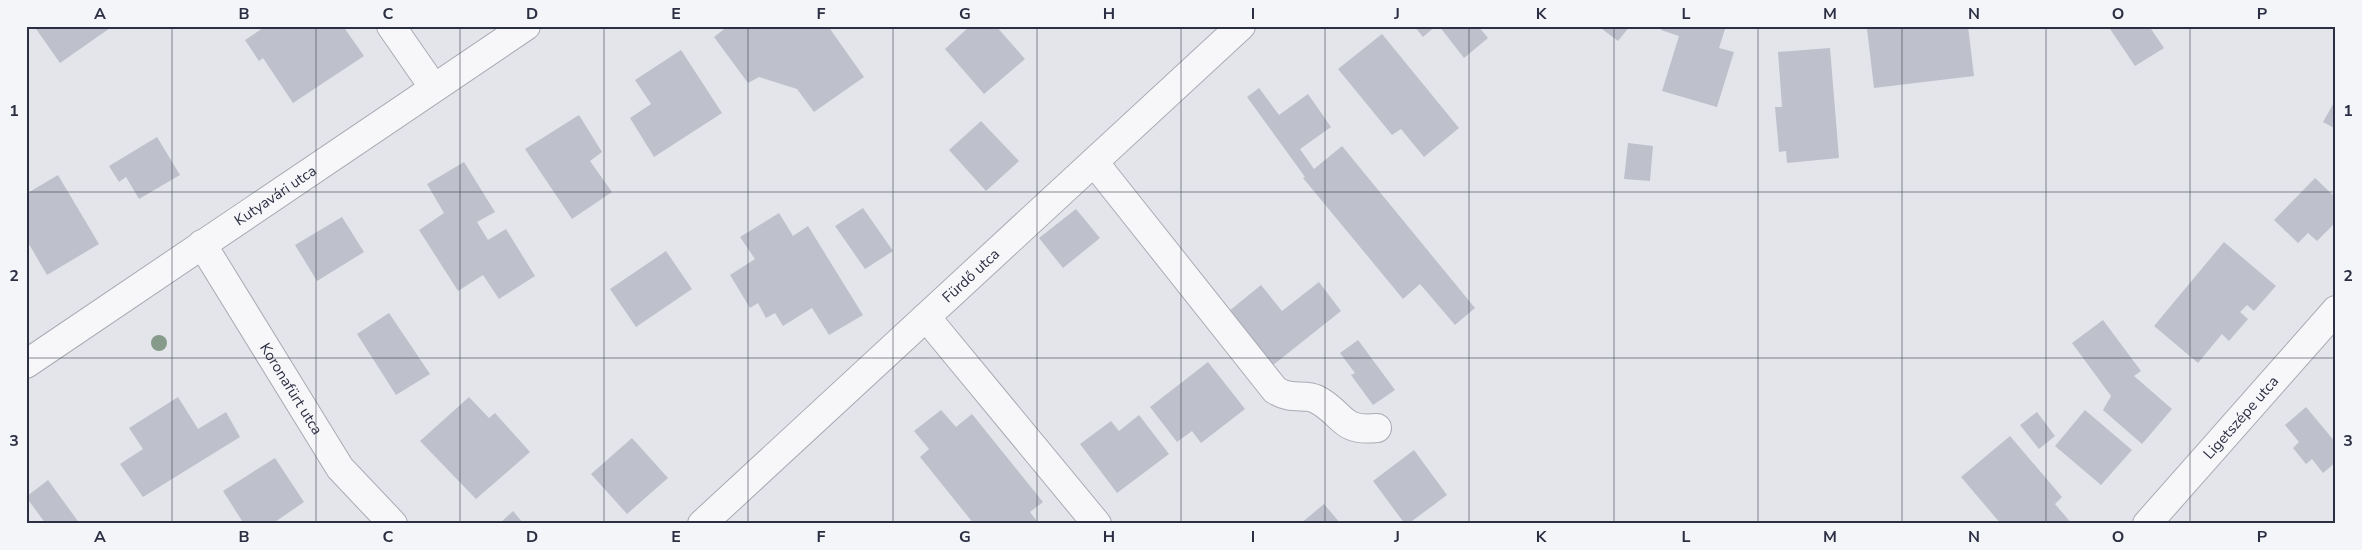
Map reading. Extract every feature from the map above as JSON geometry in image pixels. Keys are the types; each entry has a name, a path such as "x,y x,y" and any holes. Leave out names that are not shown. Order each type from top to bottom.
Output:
{"street":[{"path":"391,26 434,88"},
{"name":"Kutyavári utca","path":"26,364 526,26"},
{"name":"Fürdő utca","path":"702,524 1241,26"},
{"path":"1094,162 1275,390 1286,397 1315,398 1348,425 1360,430 1377,428"},
{"name":"Koronafürt utca","path":"202,244 340,468 394,524"},
{"name":"Ligetszépe utca","path":"2147,524 2336,310"},
{"path":"926,317 1097,524"}],"building":[{"path":"34,26 113,26 60,63"},
{"path":"266,26 343,26 364,56 293,103 263,58 259,61 245,40"},
{"path":"728,26 828,26 864,77 814,112 797,89 759,77 748,83 714,37"},
{"path":"970,26 996,26 1025,59 984,94 945,49"},
{"path":"1414,26 1436,26 1423,37"},
{"path":"1439,26 1478,26 1488,38 1464,58"},
{"path":"1598,26 1630,26 1618,41"},
{"path":"1663,26 1726,26 1719,48 1734,52 1717,107 1662,91 1679,36 1661,30"},
{"path":"1888,26 1968,26 1974,76 1874,88 1867,29"},
{"path":"2108,26 2149,26 2164,48 2135,66"},
{"path":"1382,34 1459,128 1424,157 1401,129 1392,135 1338,69"},
{"path":"1830,48 1839,158 1787,163 1786,151 1779,152 1775,107 1782,107 1778,52"},
{"path":"681,50 722,113 654,157 630,118 651,104 635,80"},
{"path":"1259,88 1279,115 1308,94 1331,127 1300,149 1314,169 1342,146 1475,308 1455,325 1420,284 1403,299 1303,178 1305,177 1247,97"},
{"path":"2336,99 2336,129 2323,122"},
{"path":"579,115 602,152 590,161 612,192 572,219 525,149"},
{"path":"981,121 1019,161 986,191 949,150"},
{"path":"157,137 180,175 139,199 126,177 119,182 109,166"},
{"path":"1628,143 1653,146 1650,181 1624,179"},
{"path":"464,162 495,212 477,222 488,240 506,229 535,276 499,299 483,275 458,291 419,230 444,213 427,184"},
{"path":"58,175 99,244 47,275 26,239 26,194"},
{"path":"2315,178 2336,198 2336,222 2317,241 2308,233 2298,243 2274,220"},
{"path":"863,208 893,251 865,269 835,226"},
{"path":"1076,209 1100,238 1063,268 1039,238"},
{"path":"779,213 793,236 808,226 863,315 829,335 812,308 783,326 775,313 766,318 758,303 750,308 730,275 755,259 740,237"},
{"path":"342,217 364,252 317,281 295,245"},
{"path":"2224,242 2276,286 2254,311 2247,305 2240,312 2248,319 2229,341 2222,334 2198,363 2154,326"},
{"path":"666,251 692,289 636,327 610,289"},
{"path":"1319,282 1341,311 1267,370 1223,316 1261,285 1282,311"},
{"path":"389,313 430,374 396,395 357,334"},
{"path":"2103,320 2141,371 2134,376 2172,409 2142,444 2103,410 2111,396 2072,343"},
{"path":"1358,340 1395,390 1373,405 1351,375 1355,373 1340,353"},
{"path":"1208,362 1245,409 1201,443 1192,431 1177,442 1150,407"},
{"path":"178,397 198,429 226,412 240,437 143,497 120,464 143,449 129,428"},
{"path":"469,397 489,418 495,413 530,452 476,499 420,441"},
{"path":"2306,407 2336,443 2336,462 2323,473 2312,459 2306,464 2293,448 2299,442 2285,425"},
{"path":"941,410 956,427 972,414 1043,502 1030,512 1039,524 974,524 920,457 929,449 914,431"},
{"path":"2085,410 2132,450 2101,485 2055,446"},
{"path":"2037,412 2055,436 2039,449 2020,425"},
{"path":"1139,415 1169,454 1117,493 1080,444 1111,421 1119,431"},
{"path":"2010,436 2062,497 2055,504 2072,524 2001,524 1961,477"},
{"path":"632,438 668,478 627,514 591,474"},
{"path":"1414,450 1447,495 1408,524 1405,524 1373,481"},
{"path":"275,458 304,502 272,524 244,524 223,491"},
{"path":"48,480 80,524 46,524 26,497"},
{"path":"1324,504 1341,524 1300,524"},
{"path":"513,511 524,524 499,524"}]}
